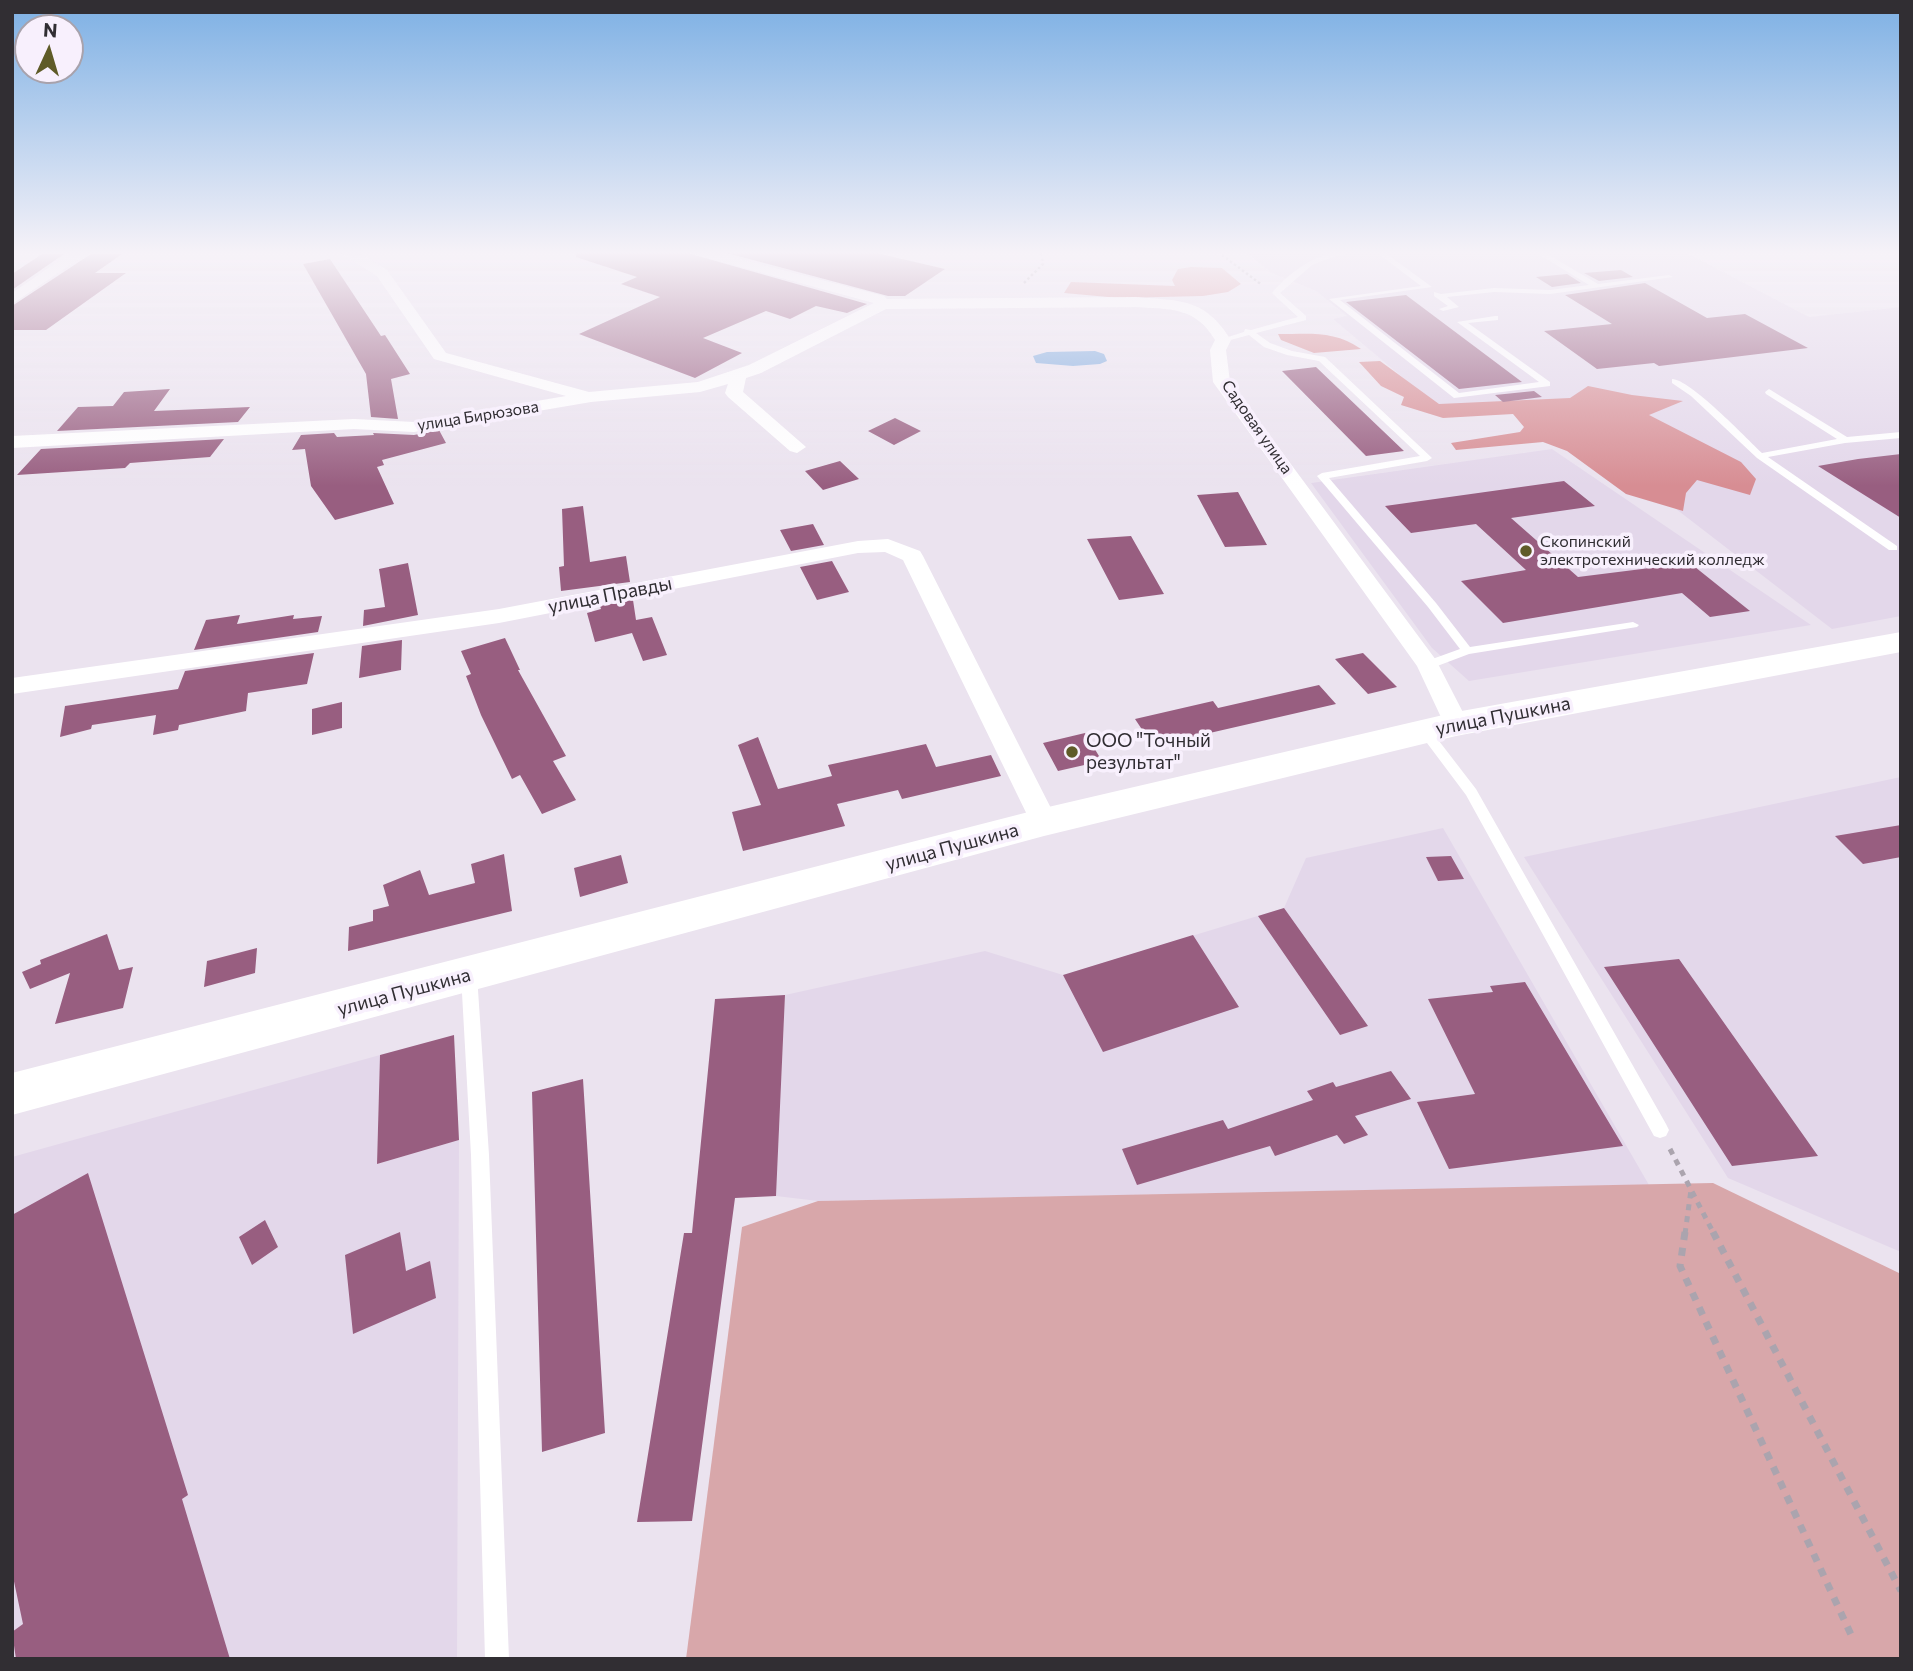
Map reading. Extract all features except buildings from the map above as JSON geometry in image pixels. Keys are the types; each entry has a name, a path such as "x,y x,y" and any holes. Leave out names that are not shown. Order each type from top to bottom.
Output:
{"main road":[{"name":"улица Пушкина","path":"12,1094 1044,822 1440,727 1901,642"}],"street":[{"path":"422,330 440,356 591,397"},
{"name":"улица Бирюзова","path":"12,442 354,424 414,427 591,397 700,387 755,369 832,330"},
{"path":"1217,330 1223,340"},
{"name":"Садовая улица","path":"1223,340 1218,350 1222,382 1428,665 1440,727"},
{"path":"738,375 733,393 797,447"},
{"name":"улица Правды","path":"12,686 499,616 858,547 888,545 912,556 1044,822"}],"lane":[{"path":"1223,340 1252,330"},
{"path":"1373,330 1457,396 1547,384 1472,330"},
{"path":"1248,331 1267,345 1322,359 1427,458 1322,476 1432,605 1467,651"},
{"path":"1675,381 1694,394 1760,456 1893,548"},
{"path":"1769,392 1845,440"},
{"path":"1760,456 1845,440 1901,435"},
{"path":"1428,665 1467,651 1633,625"},
{"path":"1440,727 1471,792 1660,1130"},
{"path":"468,975 480,1155 498,1659"}],"path":[{"path":"1660,1130 1901,1591"},
{"path":"1691,1189 1680,1266 1854,1641"}],"shaded area":[{"path":"1346,330 1901,330 1901,616 1832,629 1537,402 1444,412"},
{"path":"1278,334 1331,336 1361,349 1314,353 1281,340"},
{"path":"1380,361 1439,404 1570,398 1588,386 1683,401 1649,415 1741,462 1756,479 1750,495 1697,480 1686,493 1683,511 1626,494 1567,451 1543,442 1456,450 1451,443 1520,432 1524,427 1513,414 1443,418 1401,405 1404,397 1381,386 1359,362"},
{"path":"1552,449 1811,625 1469,681 1432,648 1311,483"},
{"path":"1901,777 1901,1252 1728,1178 1524,857"},
{"path":"1443,828 1649,1185 818,1201 776,1196 785,995 985,951 1063,975 1284,908 1306,858"},
{"path":"380,1055 377,1164 459,1140 457,1659 12,1659 12,1157"},
{"path":"1713,1183 1901,1274 1901,1659 686,1659 742,1227 818,1201"}],"water":[{"path":"1095,351 1104,354 1107,361 1073,366 1036,363 1033,356 1047,352"}],"place":[{"name":"Скопинский электротехнический колледж","path":"1526,551"},
{"name":"ООО \"Точный результат\"","path":"1072,752"}]}
